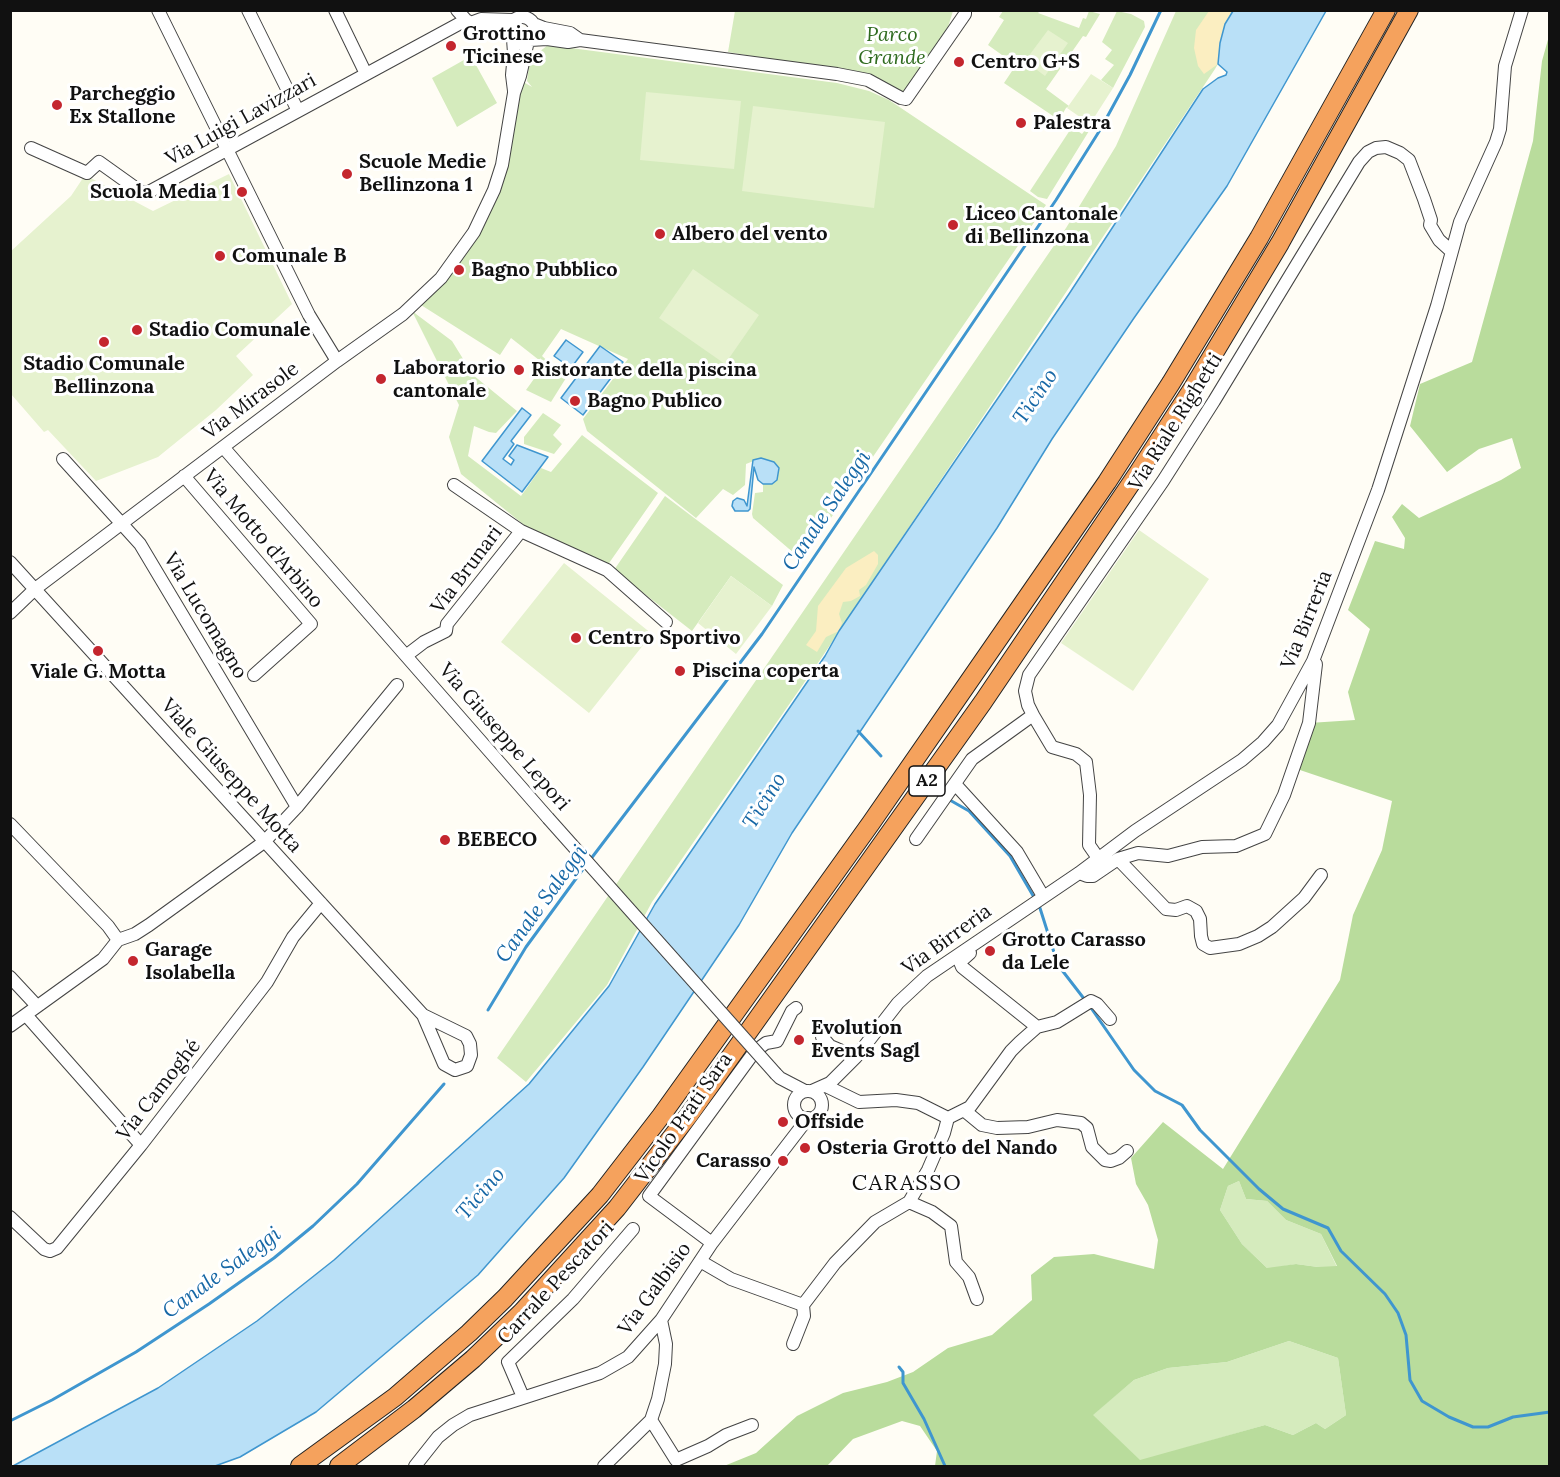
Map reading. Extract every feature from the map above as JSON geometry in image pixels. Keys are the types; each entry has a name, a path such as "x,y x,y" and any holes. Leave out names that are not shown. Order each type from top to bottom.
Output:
{"highway":[{"name":"A2","path":"300,1467 395,1397 469,1333 505,1298 600,1195 661,1116 871,823 1107,482 1249,255 1386,10"},
{"name":"A2","path":"339,1467 414,1409 473,1359 522,1312 610,1216 689,1115 970,720 1144,463 1199,378 1280,243 1409,10"}],"street":[{"path":"248,10 298,111"},
{"path":"335,10 366,74"},
{"path":"457,10 482,28 500,31 520,43 547,39 568,42 580,40 856,77 868,80 906,99 965,14 965,10"},
{"name":"Via Birreria","path":"822,1102 887,1015 913,988 973,944 1079,873 1135,831 1242,760 1263,742 1285,714 1313,661 1341,592 1395,439 1437,306 1456,235 1469,200 1496,142 1500,129 1505,66 1522,10"},
{"path":"159,11 309,315 337,361"},
{"path":"511,37 509,27 516,16 531,18 544,28 570,33 580,40"},
{"name":"Via Luigi Lavizzari","path":"31,148 87,174 99,162 145,193 366,74 470,21 516,16"},
{"path":"529,41 534,34 531,18"},
{"name":"Via Mirasole","path":"511,37 514,53 512,75 514,93"},
{"name":"Via Mirasole","path":"10,613 35,589 337,361 403,314 441,278 483,215 494,190 508,136 514,93 529,41"},
{"name":"Via Riale Righetti","path":"1033,715 1025,691 1029,675 1163,481 1359,162 1368,152 1380,147 1390,148 1403,154 1411,164 1431,220 1430,225 1438,240 1451,251"},
{"path":"1431,220 1441,230 1456,235"},
{"name":"Via Giuseppe Lepori","path":"223,447 778,1076 800,1112"},
{"name":"Via Lucomagno","path":"63,459 140,544 297,807"},
{"name":"Via Motto d'Arbino","path":"184,476 311,624 254,675"},
{"name":"Via Brunari","path":"407,655 437,634 446,631 447,624 521,531 454,485"},
{"path":"521,531 607,570 666,622"},
{"name":"Viale Giuseppe Motta","path":"10,562 423,1015 444,1064 455,1070 467,1066 471,1055 470,1044 466,1036 423,1015"},
{"path":"1079,873 1093,876 1118,859 1142,852 1165,856 1202,847 1236,846 1265,834 1284,795 1309,723 1317,667 1313,661"},
{"path":"10,1026 103,959 118,940 135,934 149,925 264,842 297,807 397,685"},
{"path":"916,839 972,759 1033,715 1052,747 1076,754 1086,762 1090,795 1089,845 1098,858"},
{"path":"955,784 1017,852 1042,897"},
{"path":"10,824 108,926 118,940"},
{"path":"1118,859 1166,909 1172,910 1187,906 1196,911 1200,919 1203,944 1210,948 1239,944 1265,931 1304,898 1322,875"},
{"name":"Via Camoghé","path":"10,1217 44,1249 53,1250 141,1145 267,982 293,937 321,903"},
{"path":"973,944 973,950 961,962 961,965 1037,1027"},
{"path":"10,977 37,1006"},
{"path":"948,1118 965,1111 974,1103 1011,1051 1037,1027 1057,1022 1090,1002 1097,1004 1110,1019"},
{"name":"Vicolo Prati Sara","path":"712,1243 649,1196 755,1052 766,1043 777,1041 792,1011 796,1008"},
{"path":"26,1015 141,1145"},
{"path":"822,1037 830,1046 856,1057"},
{"name":"Via Giuseppe Lepori","path":"778,1076 809,1091"},
{"path":"830,1089 859,1102 896,1100 911,1102 948,1118"},
{"name":"Via Birreria","path":"809,1091 830,1089"},
{"path":"809,1091 819,1095 822,1102 819,1113 800,1112 798,1094 809,1091"},
{"path":"965,1111 982,1125 997,1128 1028,1127 1057,1120 1081,1123 1087,1128 1092,1147 1103,1158 1115,1160 1127,1151"},
{"name":"Via Galbisio","path":"415,1467 430,1446 453,1425 479,1411 585,1379 616,1366 632,1352 661,1320 712,1243 796,1135 800,1112"},
{"path":"793,1344 804,1316 803,1305 835,1263 875,1222 909,1202 928,1170 948,1118"},
{"path":"909,1202 932,1212 951,1226 956,1262 969,1277 978,1299"},
{"name":"Carrale Pescatori","path":"523,1397 508,1362 573,1299 633,1229"},
{"path":"700,1262 731,1279 803,1305"},
{"path":"604,1467 651,1420 666,1364 665,1336 661,1320"},
{"path":"651,1420 676,1460 752,1425"}],"green space":[{"name":"Parco Grande","path":"735,11 953,11 948,27 905,93 865,75 728,52"},
{"path":"1003,11 1040,11 1038,13 1079,28 1089,11 1100,14 1086,37 1083,36 1046,89 1069,106 1059,120 1004,83 1016,65 988,45 1004,20 999,17"},
{"path":"1117,11 1131,14 1144,21 1145,27 1113,88 1101,80 1114,65 1105,59 1112,50 1102,42"},
{"path":"1176,11 1249,11 1215,69 948,469 822,657 652,902 607,985 526,1082 497,1058 1066,228 1116,146"},
{"path":"1048,30 1068,43 1045,76 1025,61"},
{"path":"1549,36 1549,1466 935,1466 937,1451 920,1426 902,1421 853,1439 827,1466 724,1466 756,1453 797,1416 843,1393 887,1382 913,1372 948,1348 992,1335 1032,1300 1031,1275 1054,1257 1094,1254 1154,1269 1158,1240 1148,1205 1136,1184 1131,1158 1163,1122 1223,1169 1340,980 1353,915 1382,850 1392,801 1294,768 1309,723 1355,720 1348,692 1370,629 1348,610 1375,541 1404,549 1405,538 1392,517 1402,504 1419,518 1501,480 1521,468 1512,438 1479,449 1447,472 1410,426 1420,384 1472,362 1533,141 1542,61","holes":["1239,1181 1246,1199 1267,1201 1286,1220 1321,1234 1337,1266 1318,1267 1296,1264 1267,1268 1242,1244 1220,1210 1228,1186","1289,1341 1338,1358 1346,1415 1325,1429 1316,1423 1293,1435 1265,1425 1140,1460 1093,1415 1134,1380 1168,1368 1227,1362"]},
{"path":"548,45 837,83 869,91 889,100 1046,205 802,560 753,518 755,493 763,492 763,484 772,484 774,462 761,458 746,464 745,485 733,495 723,489 696,518 587,431 583,419 628,359 561,329 542,356 566,378 551,402 526,390 536,376 541,358 539,360 511,338 500,355 421,305 490,210 520,80 532,87 527,81 530,59"},
{"path":"471,56 497,103 457,127 432,78"},
{"path":"1091,74 1113,88 1090,124 1067,108"},
{"path":"646,92 741,101 734,169 640,160"},
{"path":"753,106 885,122 874,208 742,191"},
{"path":"1097,118 1047,199 1038,197 1030,191 1072,127 1082,134"},
{"name":"Stadio Comunale","path":"229,174 292,304 236,356 253,375 216,410 158,457 96,481 48,430 44,432 11,394 10,252 71,196 85,175 153,211"},
{"path":"693,269 759,315 725,364 659,318"},
{"path":"412,311 452,341 473,375 517,411 496,433 474,426 468,456 521,496 541,468 551,472 582,435 658,493 607,566 529,529 461,474 449,437 459,405"},
{"path":"543,413 561,425 553,435 562,444 554,454 524,444 524,437"},
{"path":"665,496 783,585 772,606 731,576 692,631 614,570"},
{"path":"1139,530 1209,579 1133,691 1061,643"},
{"name":"Centro Sportivo","path":"564,563 652,634 589,713 501,642"},
{"path":"731,576 772,606 736,654 698,623"},
{"path":"1239,1181 1246,1199 1267,1201 1286,1220 1321,1234 1337,1267 1296,1264 1268,1269 1242,1244 1220,1210 1228,1186"},
{"path":"1289,1341 1338,1358 1346,1415 1325,1429 1316,1423 1293,1435 1265,1425 1140,1461 1092,1415 1134,1380 1168,1368 1227,1362"}],"sand":[{"path":"1209,11 1233,11 1225,24 1218,64 1204,74 1198,66 1194,48 1196,30"},
{"path":"874,551 878,555 878,564 866,585 859,590 860,596 843,602 839,614 842,623 839,631 826,637 817,652 806,645 816,631 818,606 846,568"}],"water":[{"name":"Ticino","path":"1233,11 1326,11 1227,186 1052,439 997,528 792,833 739,925 643,1067 564,1178 478,1275 316,1412 240,1457 215,1466 13,1466 158,1388 257,1321 334,1260 529,1084 609,986 655,904 1069,294 1203,89 1226,75 1227,72 1218,64 1220,43 1225,24"},
{"path":"566,340 583,352 571,368 554,356"},
{"path":"600,346 623,362 583,415 561,398"},
{"path":"522,408 531,415 511,441 514,444 503,459 511,465 514,460 509,456 517,445 548,457 522,492 482,461"},
{"path":"761,458 774,462 779,468 777,480 772,484 763,484 758,480 754,467 750,509 735,511 732,506 733,501 737,498 744,500 747,506 753,460"}],"waterway":[{"name":"Canale Saleggi","path":"590,860 762,634 1056,200 1100,130 1130,75 1161,10"},
{"path":"858,731 881,756"},
{"path":"948,799 969,811 1010,856 1035,899"},
{"name":"Canale Saleggi","path":"488,1010 526,947 586,865"},
{"path":"1039,905 1058,965 1085,1000"},
{"path":"1089,1005 1134,1070 1155,1091 1182,1105 1200,1130 1259,1189 1283,1209 1328,1228 1341,1251 1385,1294 1398,1313 1406,1335 1410,1380 1422,1401 1449,1417 1473,1427 1488,1427 1513,1417 1550,1412"},
{"name":"Canale Saleggi","path":"10,1421 136,1352 274,1258 313,1226 357,1184 444,1084"},
{"path":"899,1367 903,1372 903,1383 924,1419 945,1466"}],"place":[{"name":"Grottino Ticinese","path":"451,46"},
{"name":"Centro G+S","path":"959,62"},
{"name":"Parcheggio Ex Stallone","path":"57,105"},
{"name":"Palestra","path":"1021,123"},
{"name":"Scuole Medie Bellinzona 1","path":"347,174"},
{"name":"Scuola Media 1","path":"242,192"},
{"name":"Liceo Cantonale di Bellinzona","path":"953,225"},
{"name":"Albero del vento","path":"660,234"},
{"name":"Comunale B","path":"220,256"},
{"name":"Bagno Pubblico","path":"459,270"},
{"name":"Stadio Comunale","path":"137,330"},
{"name":"Stadio Comunale Bellinzona","path":"104,342"},
{"name":"Ristorante della piscina","path":"519,370"},
{"name":"Laboratorio cantonale","path":"381,379"},
{"name":"Bagno Publico","path":"575,401"},
{"name":"Centro Sportivo","path":"576,638"},
{"name":"Viale G. Motta","path":"98,651"},
{"name":"Piscina coperta","path":"680,671"},
{"name":"BEBECO","path":"445,840"},
{"name":"Grotto Carasso da Lele","path":"990,951"},
{"name":"Garage Isolabella","path":"133,961"},
{"name":"Evolution Events Sagl","path":"799,1040"},
{"name":"Offside","path":"783,1122"},
{"name":"Osteria Grotto del Nando","path":"805,1148"},
{"name":"Carasso","path":"783,1161"}],"district":[{"name":"CARASSO","path":"907,1184"}]}
